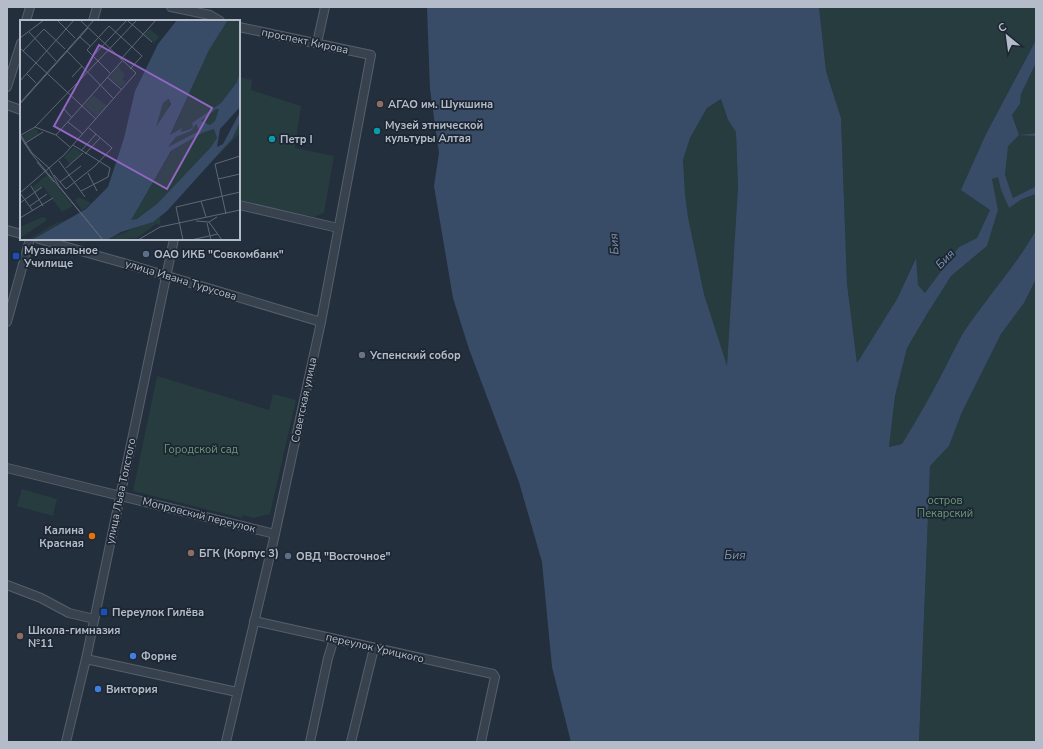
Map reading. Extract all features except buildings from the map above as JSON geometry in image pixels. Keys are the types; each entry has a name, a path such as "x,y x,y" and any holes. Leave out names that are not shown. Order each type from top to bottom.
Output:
{"street":[{"path":"26,20 30,7"},
{"path":"93,20 97,7"},
{"path":"171,7 211,11 219,20"},
{"path":"317,43 325,7"},
{"name":"проспект Кирова","path":"240,27 371,55"},
{"path":"7,87 20,46"},
{"name":"Советская улица","path":"226,742 275,534 321,322 371,55"},
{"path":"7,105 20,110"},
{"path":"240,205 338,228"},
{"path":"7,230 20,234"},
{"path":"7,322 30,240"},
{"name":"улица Ивана Турусова","path":"42,240 321,322"},
{"name":"улица Льва Толстого","path":"66,742 86,660 165,275 174,240"},
{"name":"Мопровский переулок","path":"7,468 275,534"},
{"path":"7,585 41,598 69,613 94,619"},
{"name":"переулок Урицкого","path":"254,621 494,676 481,742"},
{"path":"310,742 328,658 334,639"},
{"path":"351,742 374,648"},
{"path":"86,660 237,692"}],"green space":[{"path":"819,7 1036,7 1036,40 986,134 962,190 990,210 977,238 959,247 925,293 918,285 915,259 897,299 857,363 847,284 841,118 826,71"},
{"path":"1036,63 1036,133 1023,134 1036,136 1036,188 1013,198 1005,175 1007,146 1019,135 1012,115 1020,104 1021,94"},
{"path":"240,77 252,80 251,90 301,106 295,148 334,156 324,213 314,217 240,200"},
{"path":"721,99 728,120 736,132 738,187 727,368 704,294 688,217 683,160 690,138 708,107"},
{"path":"998,177 1001,190 1009,208 1022,199 1036,194 1036,230 1006,276 982,306 962,336 918,420 902,444 889,447 895,396 907,348 951,276 987,246 998,210 992,179"},
{"name":"остров Пекарский","path":"1036,279 1036,742 919,742 930,466 949,446 962,412 1001,334 1024,303"},
{"name":"Городской сад","path":"157,376 269,410 273,394 296,400 270,514 253,518 243,515 242,518 133,491"},
{"path":"22,489 57,499 53,516 17,506"}],"water":[{"name":"Бия","path":"427,7 819,7 826,71 841,118 847,284 857,363 897,299 916,258 918,285 925,293 959,247 977,238 990,210 961,190 986,134 1036,40 1036,63 1021,94 1020,104 1012,115 1019,135 1008,146 1005,175 1013,198 1035,187 1036,194 1022,199 1009,208 1001,190 998,177 992,179 998,210 987,246 951,276 927,314 907,348 895,396 889,447 902,444 929,398 962,335 1019,257 1036,230 1036,279 1024,303 1001,334 962,412 949,446 930,466 919,742 571,742 552,667 542,562 519,482 469,349 453,298 434,186 439,153 430,89","holes":["721,99 728,120 736,132 738,187 727,366 704,294 688,217 683,160 690,138 707,108"]},
{"path":"1036,133 1036,136 1019,135"}],"place":[{"name":"АГАО им. Шукшина","path":"380,104"},
{"name":"Музей этнической культуры Алтая","path":"377,131"},
{"name":"Петр I","path":"272,139"},
{"name":"ОАО ИКБ \"Совкомбанк\"","path":"146,254"},
{"name":"Музыкальное Училище","path":"16,256"},
{"name":"Успенский собор","path":"362,355"},
{"name":"Калина Красная","path":"92,536"},
{"name":"БГК (Корпус 3)","path":"191,553"},
{"name":"ОВД \"Восточное\"","path":"288,556"},
{"name":"Переулок Гилёва","path":"104,612"},
{"name":"Школа-гимназия №11","path":"20,636"},
{"name":"Форне","path":"133,656"},
{"name":"Виктория","path":"98,689"}]}
